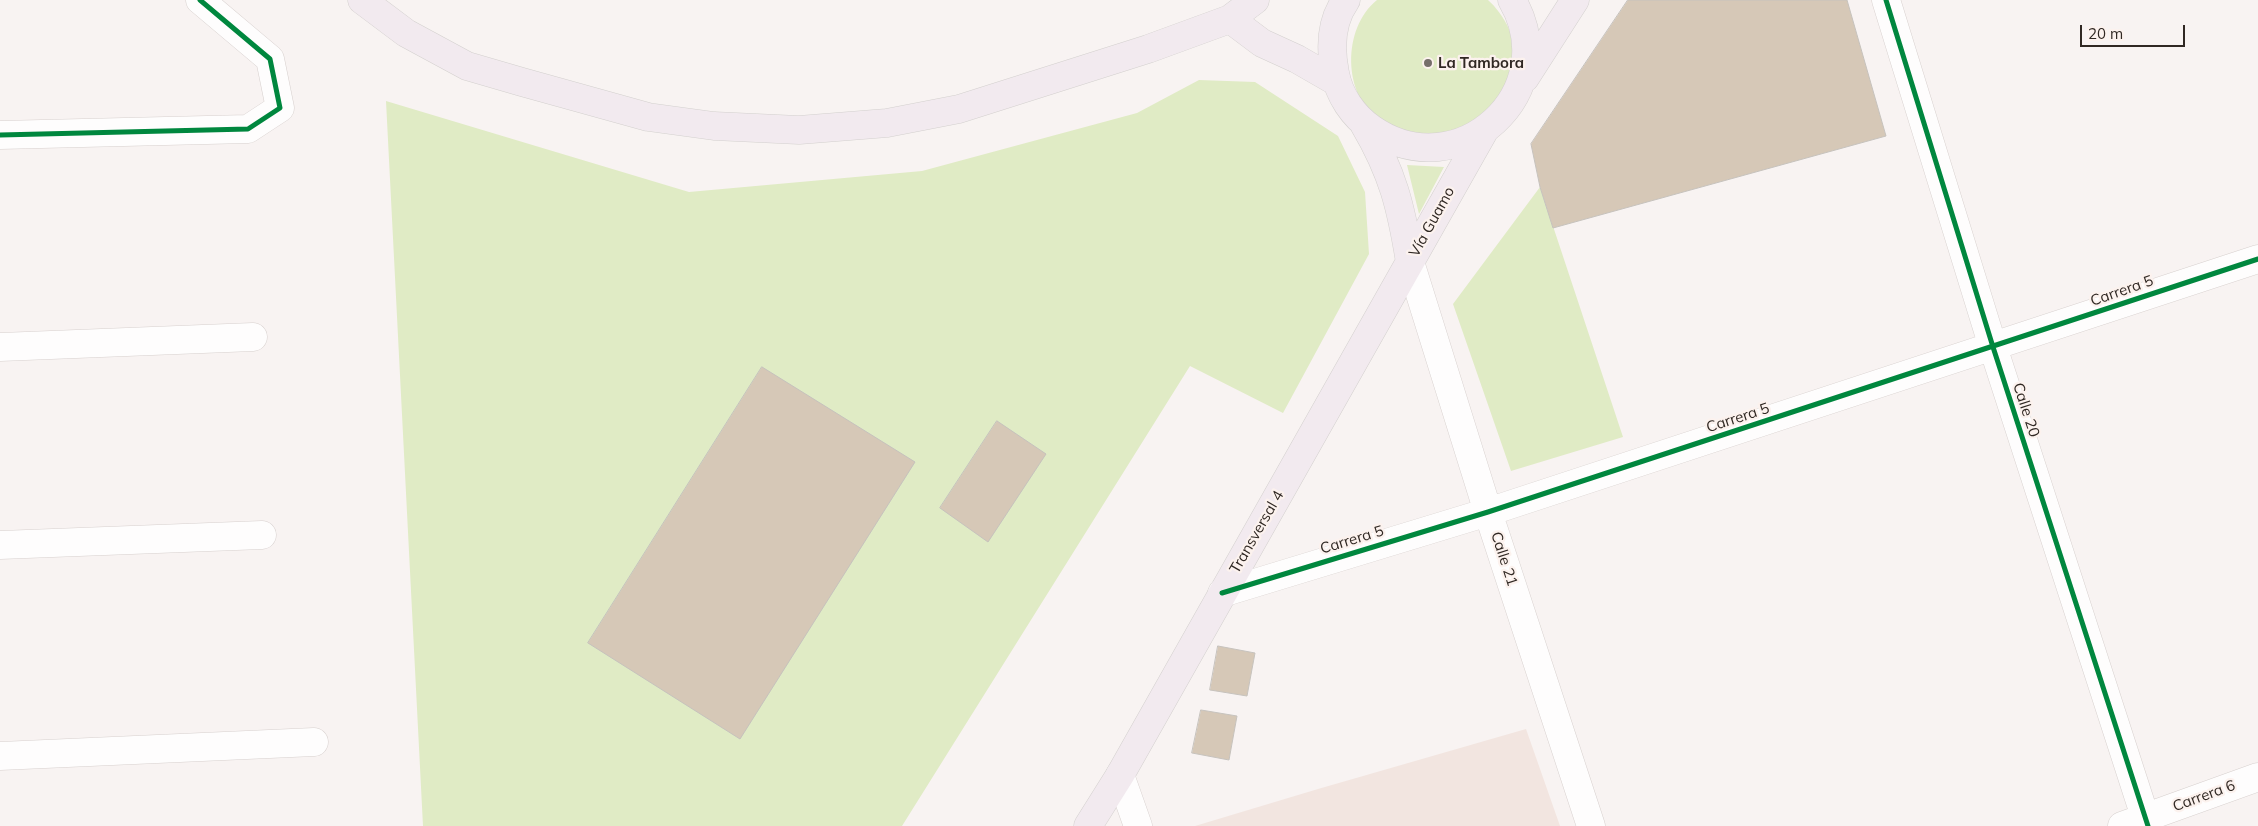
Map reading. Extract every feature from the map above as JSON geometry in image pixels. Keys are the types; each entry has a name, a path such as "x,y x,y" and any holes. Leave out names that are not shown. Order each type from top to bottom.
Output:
{"main road":[{"path":"362,0 406,33 459,61 522,82 648,118 714,126 799,130 887,123 958,109 1148,49 1230,19 1255,0"},
{"path":"1346,0 1334,28 1331,55 1337,82 1352,110 1364,123 1381,135 1401,144 1422,147 1444,147 1465,141 1484,131 1498,119 1510,104 1575,0"},
{"path":"1512,0 1524,29 1525,39 1526,58 1519,88"},
{"path":"1230,19 1262,43 1297,58 1337,82"},
{"name":"Vía Guamo","path":"1364,123 1378,147 1396,191 1402,213 1410,262"},
{"name":"Vía Guamo","path":"1410,262 1484,131"},
{"name":"Transversal 4","path":"1088,826 1120,775 1410,262"}],"street":[{"path":"0,135 248,129 280,108 270,59 200,0"},
{"name":"Calle 20","path":"1886,0 2138,823"},
{"name":"Carrera 5","path":"1222,593 1488,512 1993,348 2258,259"},
{"name":"Calle 21","path":"1410,262 1488,512 1591,826"},
{"path":"0,347 253,337"},
{"path":"0,546 262,536"},
{"path":"0,756 314,742"},
{"path":"1120,775 1138,826"},
{"name":"Carrera 6","path":"2138,823 2258,777"}],"shaded area":[{"path":"1526,729 1560,826 1195,826 1318,789"}],"green space":[{"path":"1377,0 1488,0 1509,29 1513,38 1516,55 1513,69 1497,112 1427,141 1386,125 1368,110 1359,96 1353,79 1351,62 1357,27 1366,12"},
{"path":"1199,80 1255,82 1338,136 1365,192 1369,254 1283,413 1190,366 902,826 423,826 386,101 689,192 922,171 1137,113"},
{"path":"1407,165 1444,167 1419,214"},
{"path":"1540,187 1623,437 1511,471 1453,304"}],"building":[{"path":"1628,0 1847,0 1886,136 1553,228 1540,187 1531,144"},
{"path":"762,367 915,462 740,739 588,643"},
{"path":"997,421 1046,454 988,542 940,508"},
{"path":"1218,646 1255,653 1247,696 1210,690"},
{"path":"1201,710 1237,716 1229,760 1192,753"}],"cycle path":[{"path":"0,135 248,129 280,108 270,59 200,0"},
{"path":"1886,0 1993,347 2148,826"},
{"path":"1222,593 1488,512 2258,259"}],"place":[{"name":"La Tambora","path":"1428,63"}]}
